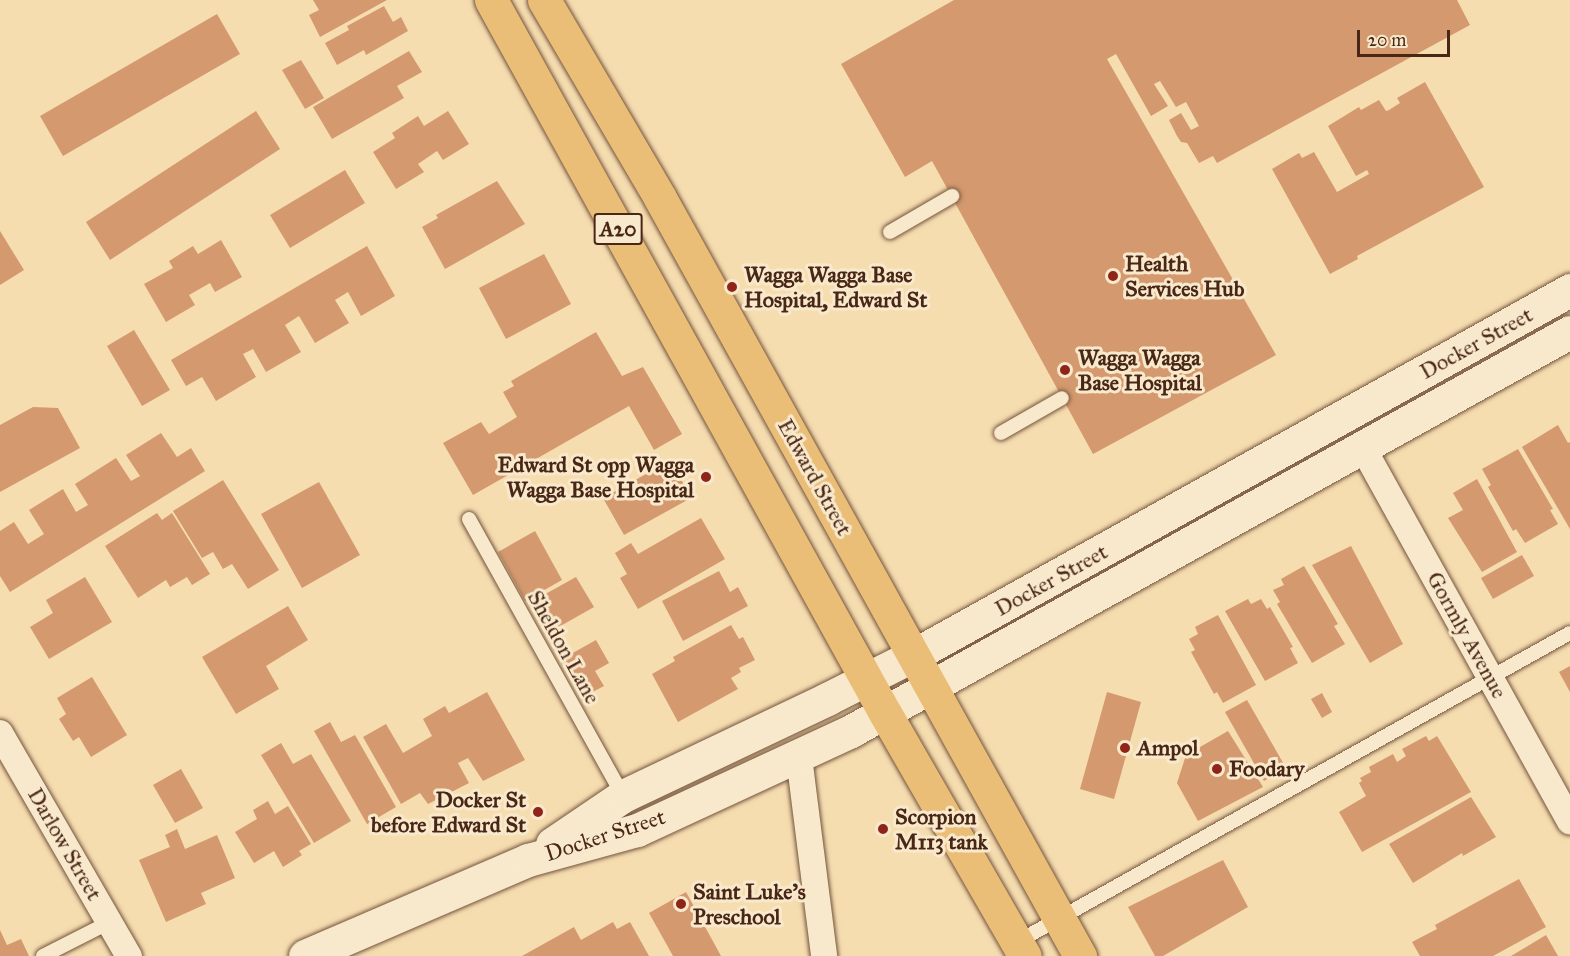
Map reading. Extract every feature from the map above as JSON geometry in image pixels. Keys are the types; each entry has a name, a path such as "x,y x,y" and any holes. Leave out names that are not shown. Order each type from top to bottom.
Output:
{"highway":[{"name":"Edward Street","path":"544,0 660,198 1080,956"},
{"name":"A20","path":"496,2 866,679 1021,949"}],"main road":[{"name":"Docker Street","path":"528,860 623,796 914,655 1570,290"},
{"name":"Docker Street","path":"305,956 528,860 637,830 799,757 932,688 1570,332"}],"street":[{"name":"Gormly Avenue","path":"1363,448 1570,822"},
{"name":"Darlow Street","path":"0,733 129,956"},
{"path":"799,757 824,956"}],"lane":[{"path":"890,232 952,196"},
{"path":"1001,433 1062,398"},
{"name":"Sheldon Lane","path":"469,519 623,796"},
{"path":"1021,949 1059,918 1570,633"},
{"path":"43,956 110,922"}],"building":[{"path":"313,0 387,0 320,37 309,15 319,10"},
{"name":"Health Services Hub","path":"954,0 1457,0 1470,25 1217,163 1213,156 1199,163 1187,143 1181,142 1177,136 1169,120 1181,113 1191,130 1199,126 1186,102 1176,107 1160,81 1154,84 1168,106 1151,116 1116,54 1107,59 1276,355 1093,454 932,161 905,177 841,64"},
{"path":"384,6 393,22 401,17 408,31 366,55 364,50 337,65 325,43 349,30 347,26"},
{"path":"217,14 240,54 63,156 40,116"},
{"path":"409,51 422,72 397,86 404,98 332,139 313,107"},
{"path":"301,60 324,98 305,109 282,70"},
{"path":"1425,82 1484,187 1357,256 1358,259 1330,274 1272,169 1299,153 1302,158 1314,152 1337,192 1369,174 1367,170 1356,176 1328,126 1359,107 1361,110 1379,100 1386,111 1389,110 1400,103 1397,98"},
{"path":"256,111 280,149 110,260 86,222"},
{"path":"448,111 469,144 443,160 437,151 418,164 424,172 396,189 373,152 395,138 392,133 418,116 424,126"},
{"path":"345,170 365,203 290,248 270,215"},
{"path":"497,181 525,224 445,269 422,227 438,218 436,215"},
{"path":"0,231 24,270 0,285"},
{"path":"221,240 242,277 215,292 210,283 189,295 195,305 166,322 144,284 173,268 169,261 193,246 198,254"},
{"path":"367,246 395,296 361,316 348,292 335,300 349,323 315,343 299,316 285,325 301,352 266,372 253,349 243,354 256,377 216,401 202,377 186,386 171,360"},
{"path":"544,254 571,304 506,339 479,288"},
{"path":"134,330 170,390 142,406 107,346"},
{"path":"596,332 622,376 643,367 682,434 654,450 629,406 473,495 443,443 481,422 489,434 517,417 503,392 514,386 511,381"},
{"path":"33,407 58,408 80,448 0,492 0,425"},
{"path":"1558,425 1568,443 1570,442 1570,529 1522,447"},
{"path":"161,433 177,457 191,448 205,471 10,592 0,576 0,531 14,522 28,544 44,534 29,510 63,489 76,512 88,505 75,484 116,458 131,481 140,476 126,455"},
{"path":"1518,449 1553,509 1550,510 1558,524 1525,543 1516,529 1513,531 1488,487 1491,485 1482,469"},
{"path":"671,460 691,498 624,535 603,498"},
{"path":"1477,479 1517,552 1482,572 1448,518 1463,510 1453,493"},
{"path":"223,480 279,570 248,589 232,564 223,569 213,552 202,558 173,511"},
{"path":"319,482 360,555 302,588 261,514"},
{"path":"157,513 162,520 172,513 210,574 192,585 187,577 170,587 166,580 138,598 105,546"},
{"path":"701,518 725,559 638,609 620,578 627,574 615,553 631,543 638,554"},
{"path":"535,531 562,580 525,601 498,552"},
{"path":"1351,546 1403,644 1370,663 1312,565"},
{"path":"1522,555 1534,576 1493,599 1481,578"},
{"path":"1304,566 1338,624 1334,626 1345,644 1312,663 1277,604 1280,602 1273,590 1284,585 1281,579"},
{"path":"719,571 730,592 738,587 748,606 683,641 662,601"},
{"path":"85,577 112,622 49,659 30,627 53,613 46,600"},
{"path":"576,577 594,607 557,628 540,597"},
{"path":"1248,599 1251,604 1261,599 1267,609 1270,607 1293,647 1290,648 1298,663 1265,681 1225,611"},
{"path":"288,606 308,640 266,666 279,689 236,714 202,657"},
{"path":"1218,615 1256,685 1223,703 1217,692 1214,694 1191,652 1195,650 1189,639 1198,634 1195,627"},
{"path":"731,625 739,639 743,637 755,660 739,668 741,672 731,678 738,689 678,722 652,674 675,661 673,657"},
{"path":"596,640 609,663 595,671 604,686 583,697 562,659"},
{"path":"1570,666 1570,692 1559,672"},
{"path":"92,677 127,735 91,757 79,737 73,741 59,719 66,714 57,698"},
{"path":"487,692 525,760 483,781 468,758 458,763 469,783 428,804 420,793 401,804 363,737 386,724 403,753 432,736 423,719 445,706 449,713"},
{"path":"1107,692 1141,702 1114,799 1080,789"},
{"path":"1322,693 1332,712 1322,718 1311,699"},
{"path":"1247,700 1286,768 1264,781 1225,712"},
{"path":"330,722 341,742 355,735 396,807 367,824 314,731"},
{"name":"Foodary","path":"1228,731 1263,787 1198,821 1177,783 1186,755"},
{"path":"1426,736 1429,741 1437,736 1471,792 1362,852 1339,812 1366,796 1359,783 1362,781 1360,778 1371,772 1369,767 1393,754 1397,762 1406,756 1402,749"},
{"path":"281,743 293,764 311,754 351,821 314,843 261,755"},
{"path":"181,769 203,808 175,823 153,785"},
{"path":"1471,797 1496,837 1463,856 1462,853 1413,883 1389,844"},
{"path":"268,801 275,814 288,806 311,844 299,851 302,855 283,867 274,851 254,863 235,832 257,819 253,810"},
{"path":"177,829 185,849 217,835 235,878 201,893 206,904 166,922 139,860 170,847 165,835"},
{"path":"1223,860 1248,907 1163,956 1155,956 1128,907"},
{"path":"1519,879 1546,927 1493,956 1420,956 1412,942 1437,929 1435,925"},
{"path":"686,892 721,956 673,956 649,913"},
{"path":"613,922 617,929 630,922 649,956 522,956 574,927 581,940"},
{"path":"0,930 7,945 21,939 29,956 0,956"},
{"path":"1546,935 1558,956 1511,956"}],"place":[{"name":"Health Services Hub","path":"1113,276"},
{"name":"Wagga Wagga Base Hospital, Edward St","path":"732,287"},
{"name":"Wagga Wagga Base Hospital","path":"1065,370"},
{"name":"Edward St opp Wagga Wagga Base Hospital","path":"706,477"},
{"name":"Ampol","path":"1125,748"},
{"name":"Foodary","path":"1217,769"},
{"name":"Docker St before Edward St","path":"538,812"},
{"name":"Scorpion M113 tank","path":"883,829"},
{"name":"Saint Luke’s Preschool","path":"681,904"}]}
